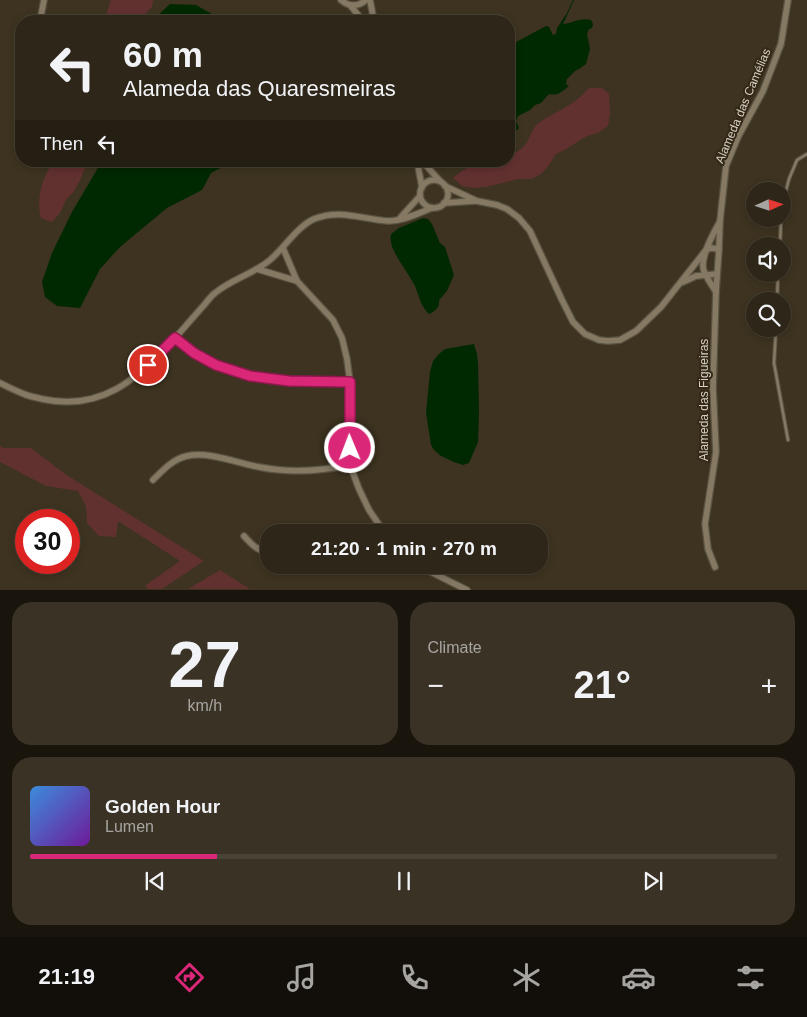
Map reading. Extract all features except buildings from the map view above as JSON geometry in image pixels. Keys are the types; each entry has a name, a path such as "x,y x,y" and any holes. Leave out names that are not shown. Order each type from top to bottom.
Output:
{"street":[{"path":"41,15 44,0"},
{"path":"341,0 356,6 368,0 372,15"},
{"name":"Alameda das Camélias","path":"717,274 726,166 738,138 763,91 777,54 788,0"},
{"path":"350,5 358,15"},
{"path":"399,220 420,196 422,187 418,167"},
{"path":"0,383 25,395 55,402 82,402 105,395 125,385 175,338 214,293 257,269 283,248 302,227 314,219 342,214 382,220 399,220 441,206 448,194 443,184 427,167"},
{"path":"422,187 428,181 433,180 477,201"},
{"path":"420,196 424,204 432,208"},
{"path":"444,203 477,201 507,209 519,218 530,231 573,322 585,334 608,342 620,340 636,331 661,307 706,250 711,248 719,249"},
{"name":"Alameda das Camélias","path":"706,250 720,221"},
{"path":"283,248 297,281 332,320 342,338 350,382 350,465 369,510 379,524"},
{"path":"706,250 703,266 706,276 716,292"},
{"path":"257,269 297,281"},
{"path":"681,282 696,276 717,274"},
{"name":"Alameda das Figueiras","path":"715,567 708,549 705,524 716,452 713,388 717,274"},
{"path":"175,338 194,353 216,365 250,376 289,381 350,382"},
{"path":"153,480 162,470 186,456 200,455 261,468 329,469 350,465"},
{"path":"244,536 260,550"},
{"path":"435,574 468,590"}],"lane":[{"path":"788,182 797,160 807,154"},
{"path":"776,337 774,363 788,440"}],"shaded area":[{"path":"111,0 153,0 152,7 144,15 106,15"},
{"path":"574,0 563,24 583,19 591,20 593,24 587,34 590,49 586,64 567,79 566,84 569,86 562,92 549,94 541,103 518,116 516,121 519,128 515,131 515,43 546,26 549,27 553,35 556,34 557,28"},
{"path":"170,4 196,5 214,15 158,15"},
{"path":"589,88 602,88 609,94 610,113 608,126 556,154 541,174 531,179 518,179 486,187 473,188 462,186 453,178 469,167 515,167 515,152 527,142 537,124 573,103"},
{"path":"50,167 86,167 74,191 52,222 41,218 39,203 41,188"},
{"path":"98,167 222,167 211,173 202,190 167,208 120,247 100,269 80,308 57,306 45,297 42,282 52,253 72,212"},
{"path":"423,218 428,219 432,224 440,243 445,247 454,275 447,291 439,300 439,305 434,312 429,314 422,305 415,286 395,254 391,240 391,234 399,228"},
{"path":"474,344 478,363 478,442 469,463 463,465 441,456 434,450 431,445 426,413 430,372 433,361 445,349"},
{"path":"0,446 3,448 31,448 65,474 204,561 162,589 147,589 146,585 180,561 118,521 116,537 99,536 87,523 86,506 78,491 46,486 0,462"},
{"path":"220,570 250,589 188,589"}],"route":[{"path":"148,365 175,338 194,353 216,365 250,376 289,381 350,382 350,448"}]}
